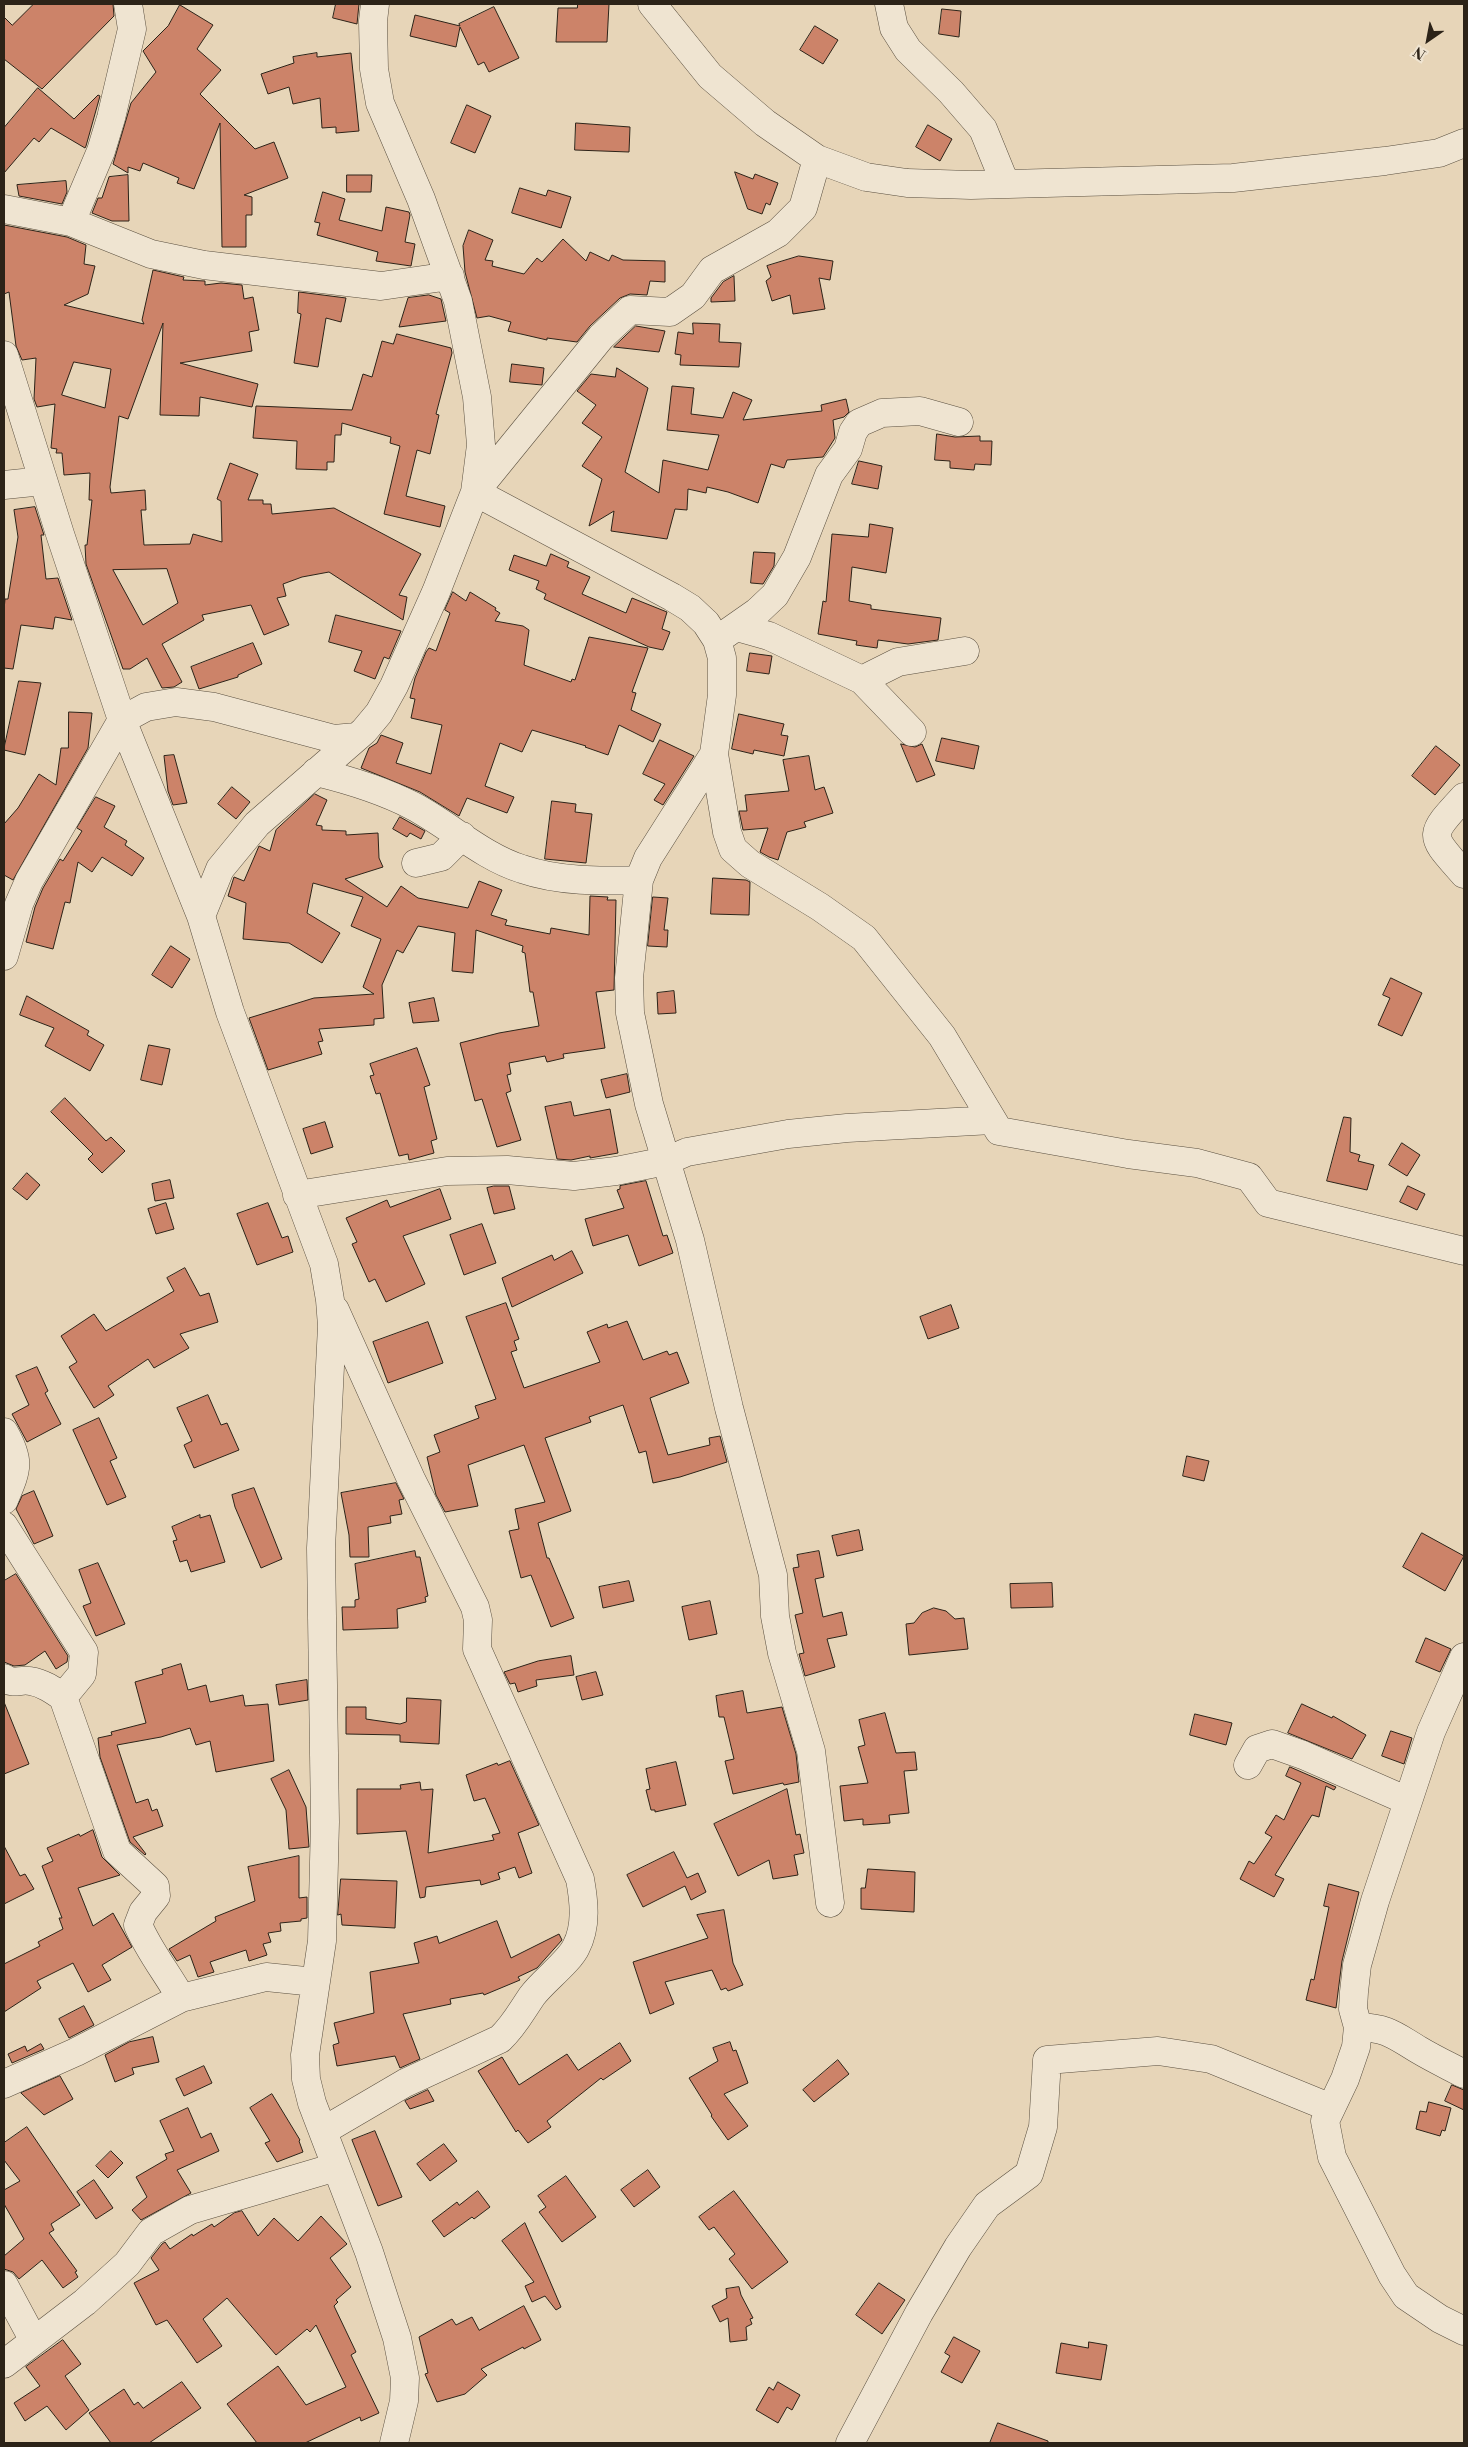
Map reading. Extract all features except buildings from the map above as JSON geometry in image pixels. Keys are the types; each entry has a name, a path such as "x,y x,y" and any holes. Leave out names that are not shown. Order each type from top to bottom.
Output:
{"street":[{"path":"71,222 101,151 111,118 132,29 128,4"},
{"path":"201,916 220,869 257,824 356,737 379,713 394,686 436,592 475,492 481,445 477,398 458,301 421,199 380,103 374,69 373,21 375,4"},
{"path":"652,4 710,76 765,123 817,159 866,177 907,182 1005,183 1233,178 1386,161 1439,153 1464,143"},
{"path":"889,4 894,28 908,50 951,92 983,129 1005,183"},
{"path":"475,492 601,337 630,310 670,312 694,296 712,270 778,233 803,208 817,159"},
{"path":"4,210 71,222 151,254 204,265 381,286 450,276"},
{"path":"4,356 122,720 201,916 230,1012 324,1264 332,1326 322,1548 325,1822 322,1941 305,2055 306,2078 336,2167 369,2252 401,2358 405,2378 404,2401 394,2443"},
{"path":"959,422 920,411 882,413 859,423 853,432 848,449 829,475 797,556 775,595 757,612 727,633 722,658 722,695 714,754 726,832 733,849 750,864 820,907 864,938 942,1036 999,1131 1128,1154 1197,1163 1249,1177 1268,1203 1464,1251"},
{"path":"4,484 43,481"},
{"path":"475,492 690,608 706,623 727,633 769,636 862,680 912,732"},
{"path":"862,680 898,662 965,651"},
{"path":"4,956 19,904 29,881 122,720 146,707 176,702 214,707 334,739 356,737"},
{"path":"714,754 648,858 639,880 629,978 630,1014 650,1104 690,1240 729,1408 772,1574 775,1616 782,1653 811,1751 830,1903"},
{"path":"316,772 352,780 412,806 521,869 586,881 639,880"},
{"path":"1464,798 1438,825 1436,837 1441,848 1464,874"},
{"path":"416,863 441,857 462,836"},
{"path":"297,1195 448,1171 507,1170 574,1176 616,1171 666,1161 687,1152 788,1134 937,1121 961,1123 992,1120"},
{"path":"323,2131 405,2083 500,2039 512,2028 532,1996 576,1948 583,1923 583,1900 580,1879 477,1649 478,1620 475,1606 411,1479 330,1300"},
{"path":"4,1432 16,1452 15,1474 4,1500"},
{"path":"4,1526 84,1652 82,1674 63,1697"},
{"path":"1464,1657 1431,1732 1375,1901 1357,1965 1353,2009 1358,2027 1351,2063 1326,2121 1332,2157 1392,2276 1406,2296 1440,2320 1464,2331"},
{"path":"4,1678 17,1684 28,1680 41,1684 63,1697 117,1850 155,1886 156,1896 143,1912 138,1925 144,1940 168,1974 181,1998"},
{"path":"1248,1765 1257,1748 1272,1744 1303,1755 1408,1801"},
{"path":"4,2084 76,2052 181,1998 266,1977 315,1982"},
{"path":"1358,2027 1378,2027 1399,2036 1418,2049 1464,2074"},
{"path":"850,2443 919,2313 958,2247 987,2205 1029,2174 1043,2127 1047,2060 1158,2051 1211,2059 1331,2108"},
{"path":"4,2364 85,2302 127,2264 151,2232 190,2210 336,2167"},
{"path":"4,2285 34,2341"}]}
